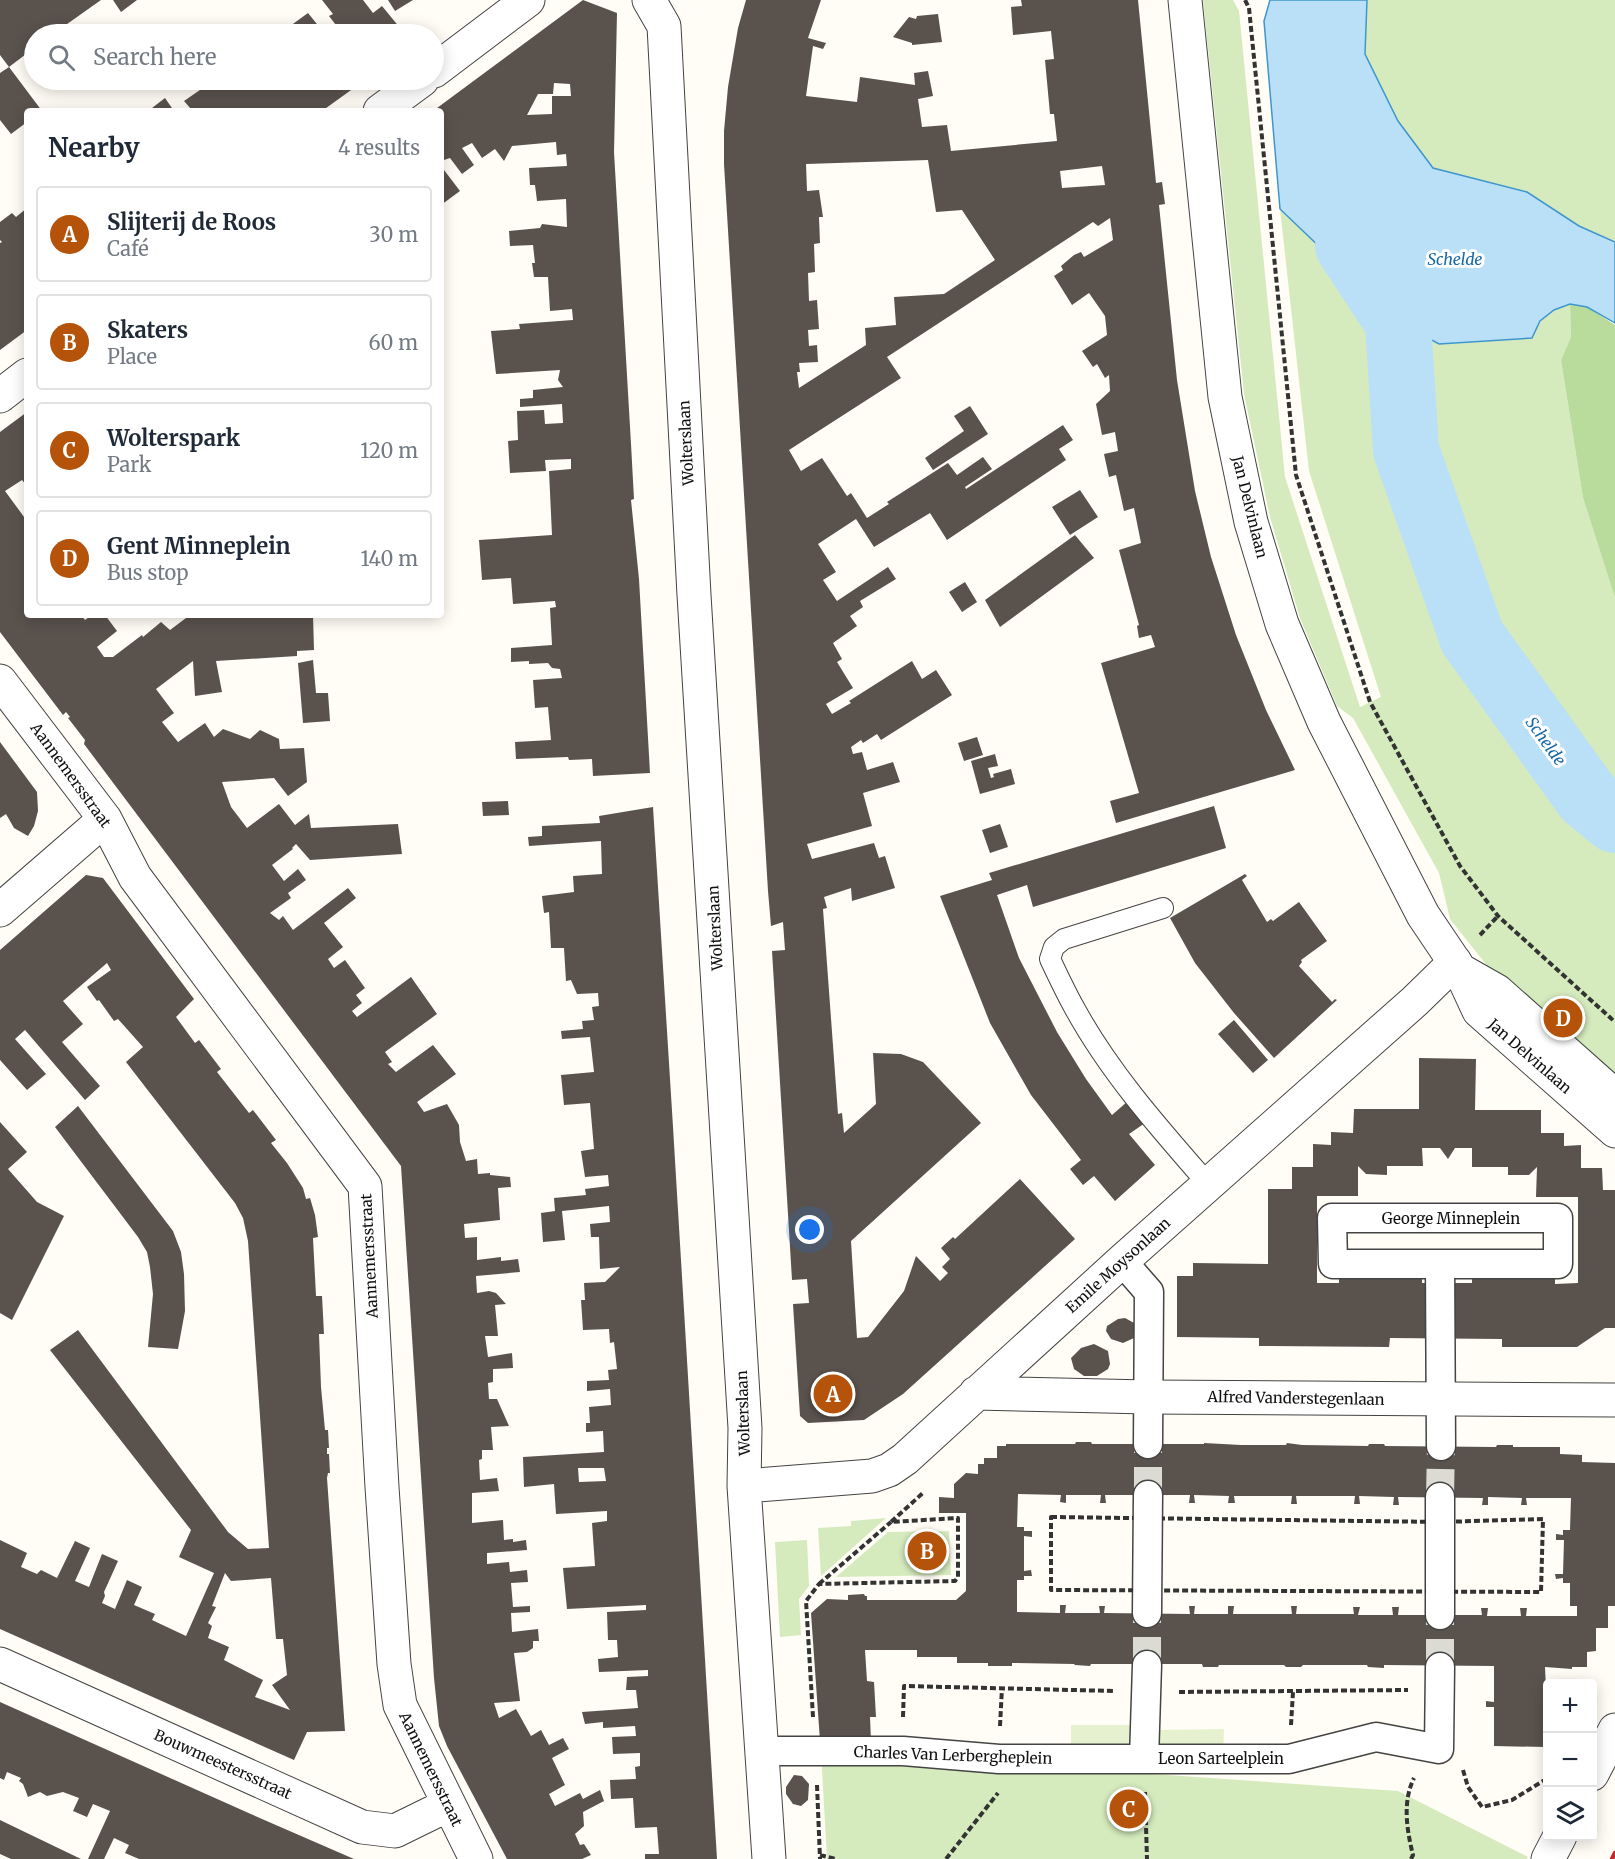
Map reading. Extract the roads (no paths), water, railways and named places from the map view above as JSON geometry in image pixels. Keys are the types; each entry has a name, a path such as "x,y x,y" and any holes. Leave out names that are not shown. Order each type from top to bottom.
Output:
{"street":[{"path":"444,63 528,0"},
{"name":"Wolterslaan","path":"649,0 664,26 694,595 744,1416 744,1486 770,1859"},
{"name":"Jan Delvinlaan","path":"1185,0 1225,397 1251,522 1282,624 1324,722 1423,915 1458,966 1479,1011 1615,1131"},
{"path":"384,108 408,90"},
{"path":"0,396 24,377"},
{"name":"Aannemersstraat","path":"0,681 105,819 135,877 365,1186 394,1664 400,1705 476,1859"},
{"path":"0,910 105,819"},
{"name":"Emile Moysonlaan","path":"744,1486 872,1476 889,1470 905,1459 1208,1184 1415,1001 1458,966"},
{"name":"Jan Delvinlaan","path":"1458,966 1497,991 1615,1096"},
{"name":"George Minneplein","path":"1332,1218 1558,1218 1558,1264 1440,1264 1333,1264 1332,1218"},
{"path":"1122,1261 1149,1292 1148,1444"},
{"path":"1440,1264 1441,1446"},
{"name":"Alfred Vanderstegenlaan","path":"976,1393 1148,1397 1615,1400"},
{"path":"1147,1602 1148,1506"},
{"path":"1440,1604 1441,1509"},
{"name":"Bouwmeestersstraat","path":"0,1664 362,1827 395,1831 448,1805"},
{"path":"1144,1759 1147,1665"},
{"name":"Leon Sarteelplein","path":"1144,1759 1289,1759 1376,1737 1440,1749 1440,1667"},
{"path":"1597,1766 1615,1730"},
{"name":"Charles Van Lerbergheplein","path":"762,1751 903,1751 999,1759 1144,1759"},
{"path":"1548,1859 1557,1841"}],"lane":[{"path":"1164,908 1064,939 1054,947 1050,959 1075,1009 1112,1068 1161,1131 1208,1184"}],"water":[{"name":"Schelde","path":"1270,0 1367,0 1365,54 1398,121 1433,168 1527,192 1579,226 1615,242 1615,323 1587,307 1570,304 1554,310 1540,321 1532,338 1439,344 1398,322 1280,209 1264,21"}],"waterway":[{"name":"Schelde","path":"1348,246 1398,322 1406,450 1472,637 1587,797 1615,820"}],"tunnel":[{"path":"1148,1444 1148,1495"},
{"path":"1440,1497 1441,1446"},
{"path":"1147,1613 1147,1665"},
{"path":"1440,1615 1440,1667"}],"railway":[{"path":"1612,1859 1615,1853"}],"place":[{"name":"Gent Minneplein","path":"1563,1018"},
{"name":"Slijterij de Roos","path":"833,1394"},
{"name":"Skaters","path":"927,1551"},
{"name":"Wolterspark","path":"1129,1809"}]}
